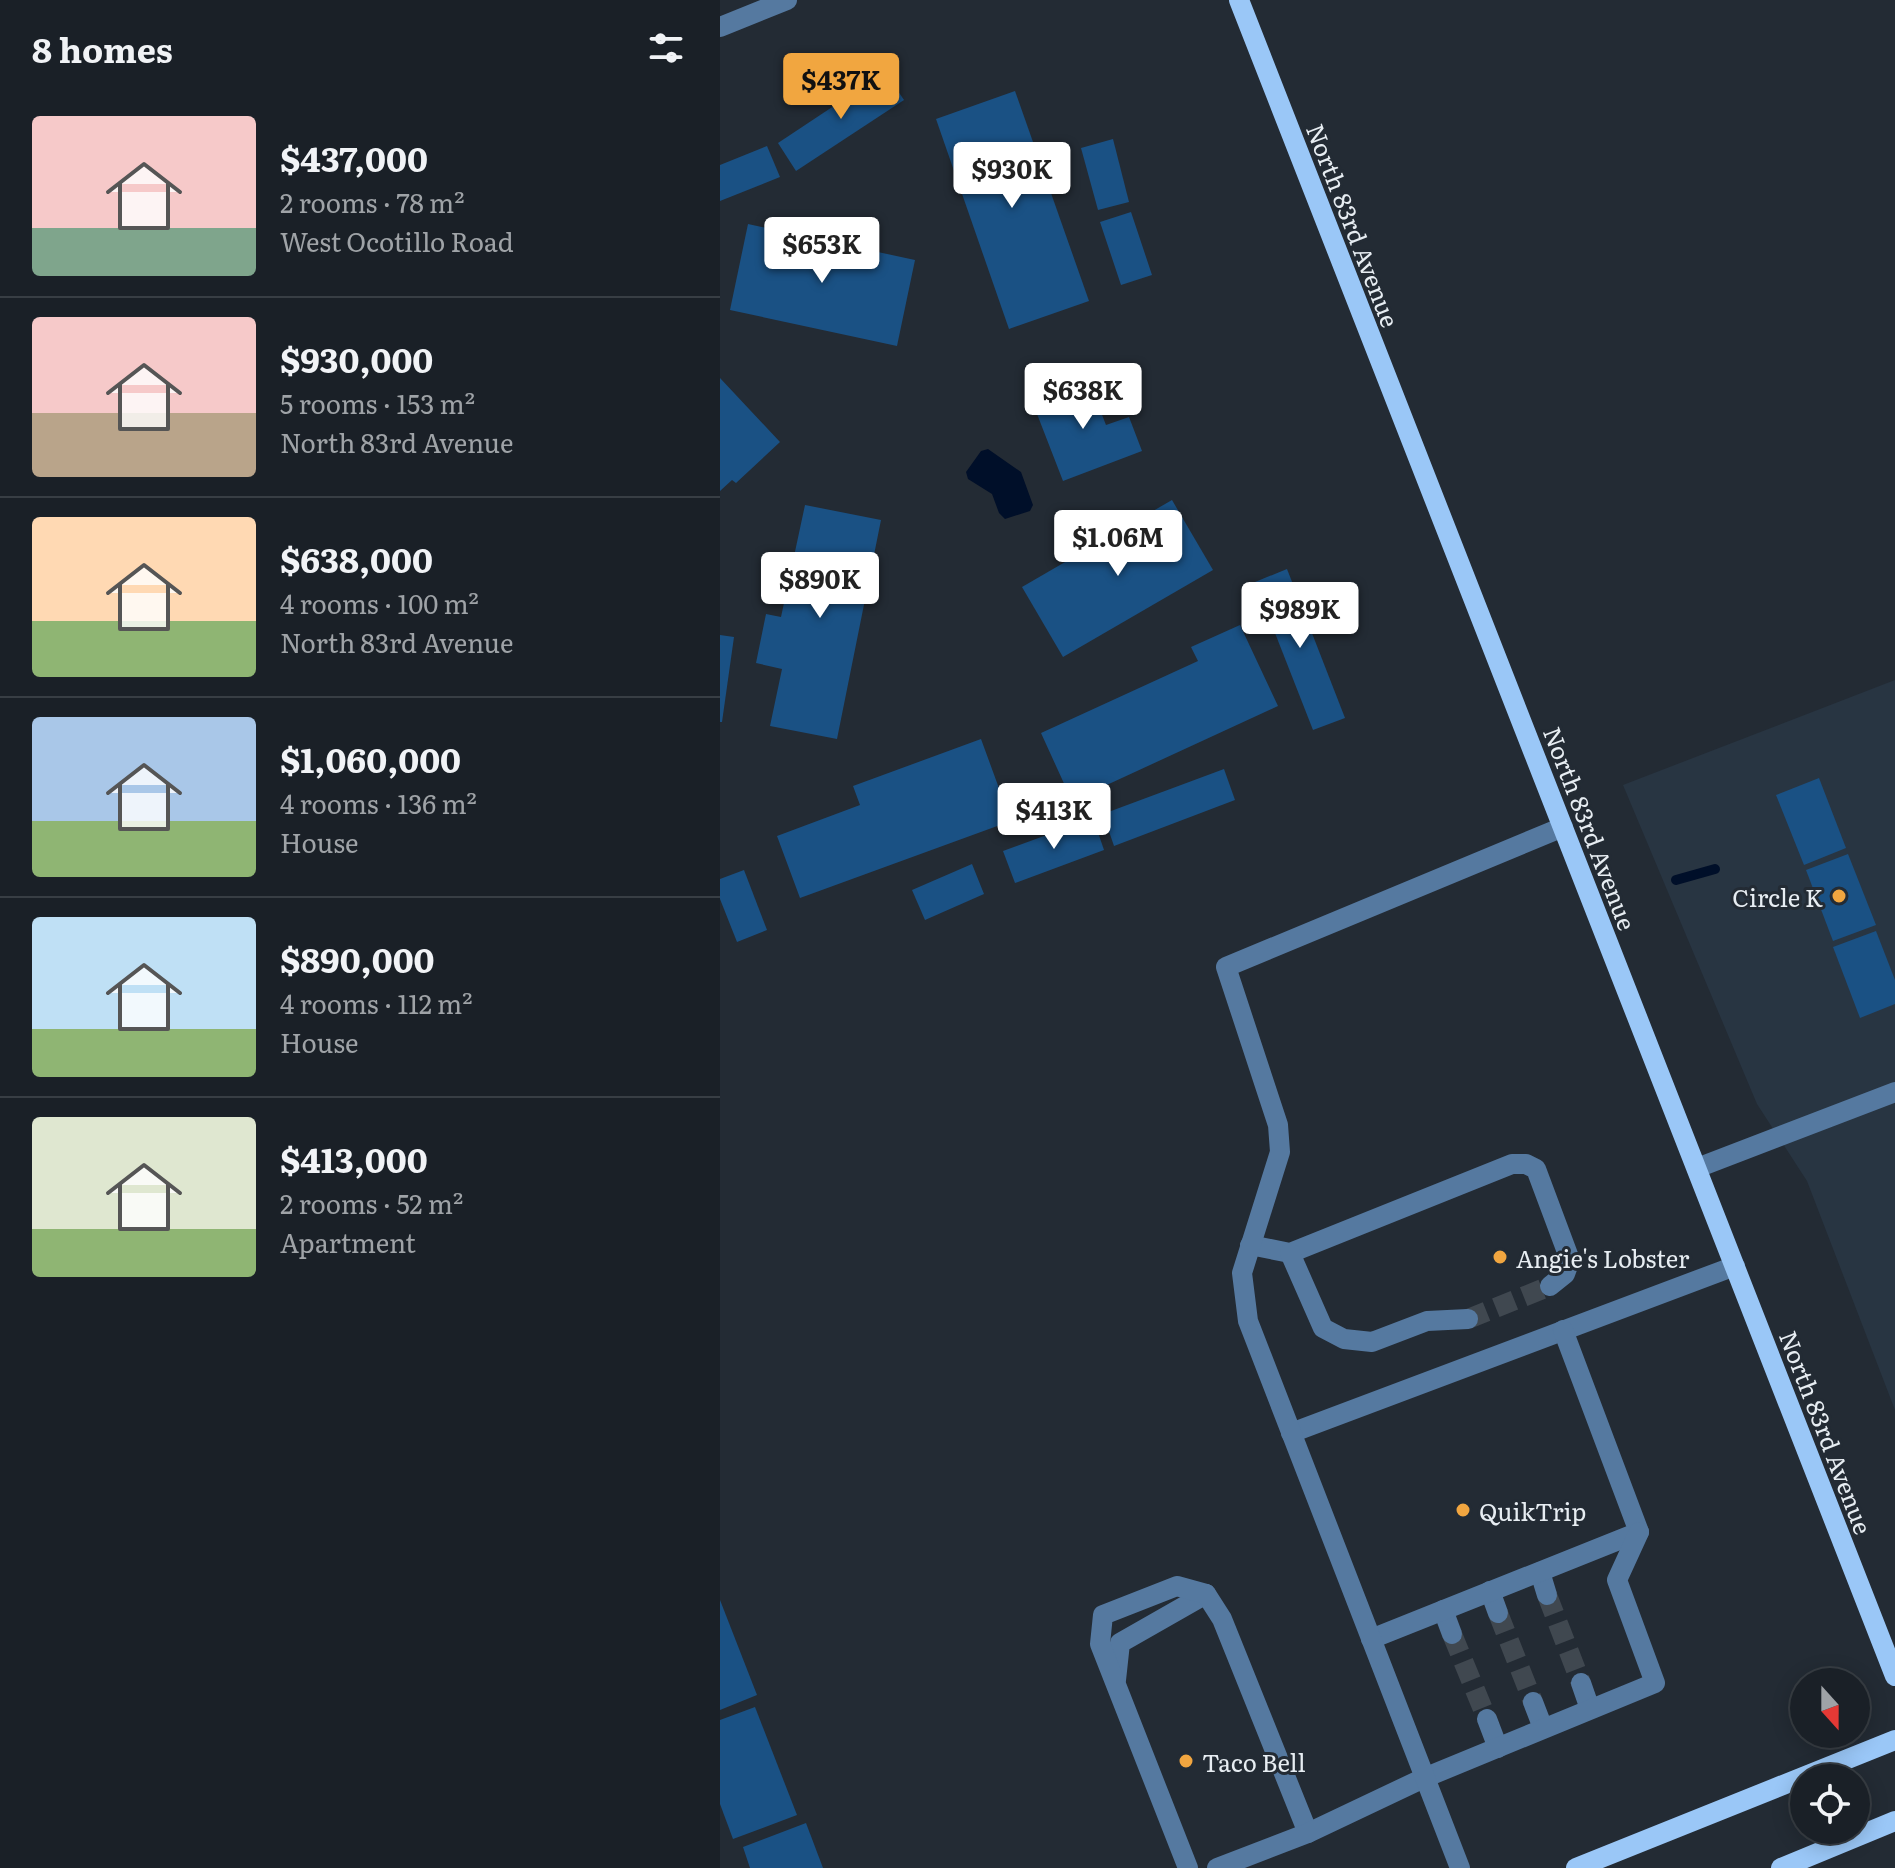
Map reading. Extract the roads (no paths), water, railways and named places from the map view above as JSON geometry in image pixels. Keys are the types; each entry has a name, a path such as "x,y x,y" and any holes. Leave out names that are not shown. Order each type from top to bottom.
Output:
{"main road":[{"name":"North 83rd Avenue","path":"1239,0 1895,1676"},
{"path":"1576,1868 1895,1740"},
{"path":"1781,1868 1895,1821"}],"street":[{"path":"720,27 787,0"},
{"path":"1460,1868 1248,1321 1242,1273 1280,1152 1278,1125 1226,967 1563,827"},
{"path":"1697,1168 1895,1092"},
{"path":"1250,1245 1290,1253 1512,1164 1526,1164 1536,1169 1570,1260 1565,1274 1550,1286"},
{"path":"1290,1253 1323,1328 1344,1339 1372,1342 1427,1321 1468,1319"},
{"path":"1291,1433 1735,1266"},
{"path":"1217,1868 1308,1833 1424,1778 1655,1683 1617,1580 1639,1532 1563,1330"},
{"path":"1371,1639 1639,1532"},
{"path":"1540,1572 1547,1595"},
{"path":"1188,1868 1100,1644 1103,1615 1177,1586 1206,1594 1222,1619 1308,1833"},
{"path":"1490,1591 1498,1613"},
{"path":"1115,1684 1120,1643 1206,1594"},
{"path":"1443,1610 1452,1634"},
{"path":"1581,1683 1590,1709"},
{"path":"1533,1702 1543,1728"},
{"path":"1487,1719 1498,1748"}],"water":[{"path":"988,449 1021,472 1033,505 1030,511 1005,519 999,513 992,494 968,479 966,472 981,451"}],"waterway":[{"path":"1676,880 1715,869"}],"tunnel":[{"path":"1468,1319 1550,1286"},
{"path":"1547,1595 1581,1683"},
{"path":"1498,1613 1533,1702"},
{"path":"1452,1634 1487,1719"}],"place":[{"name":"Circle K","path":"1839,896"},
{"name":"Angie's Lobster","path":"1500,1257"},
{"name":"QuikTrip","path":"1463,1510"},
{"name":"Taco Bell","path":"1186,1761"}]}
